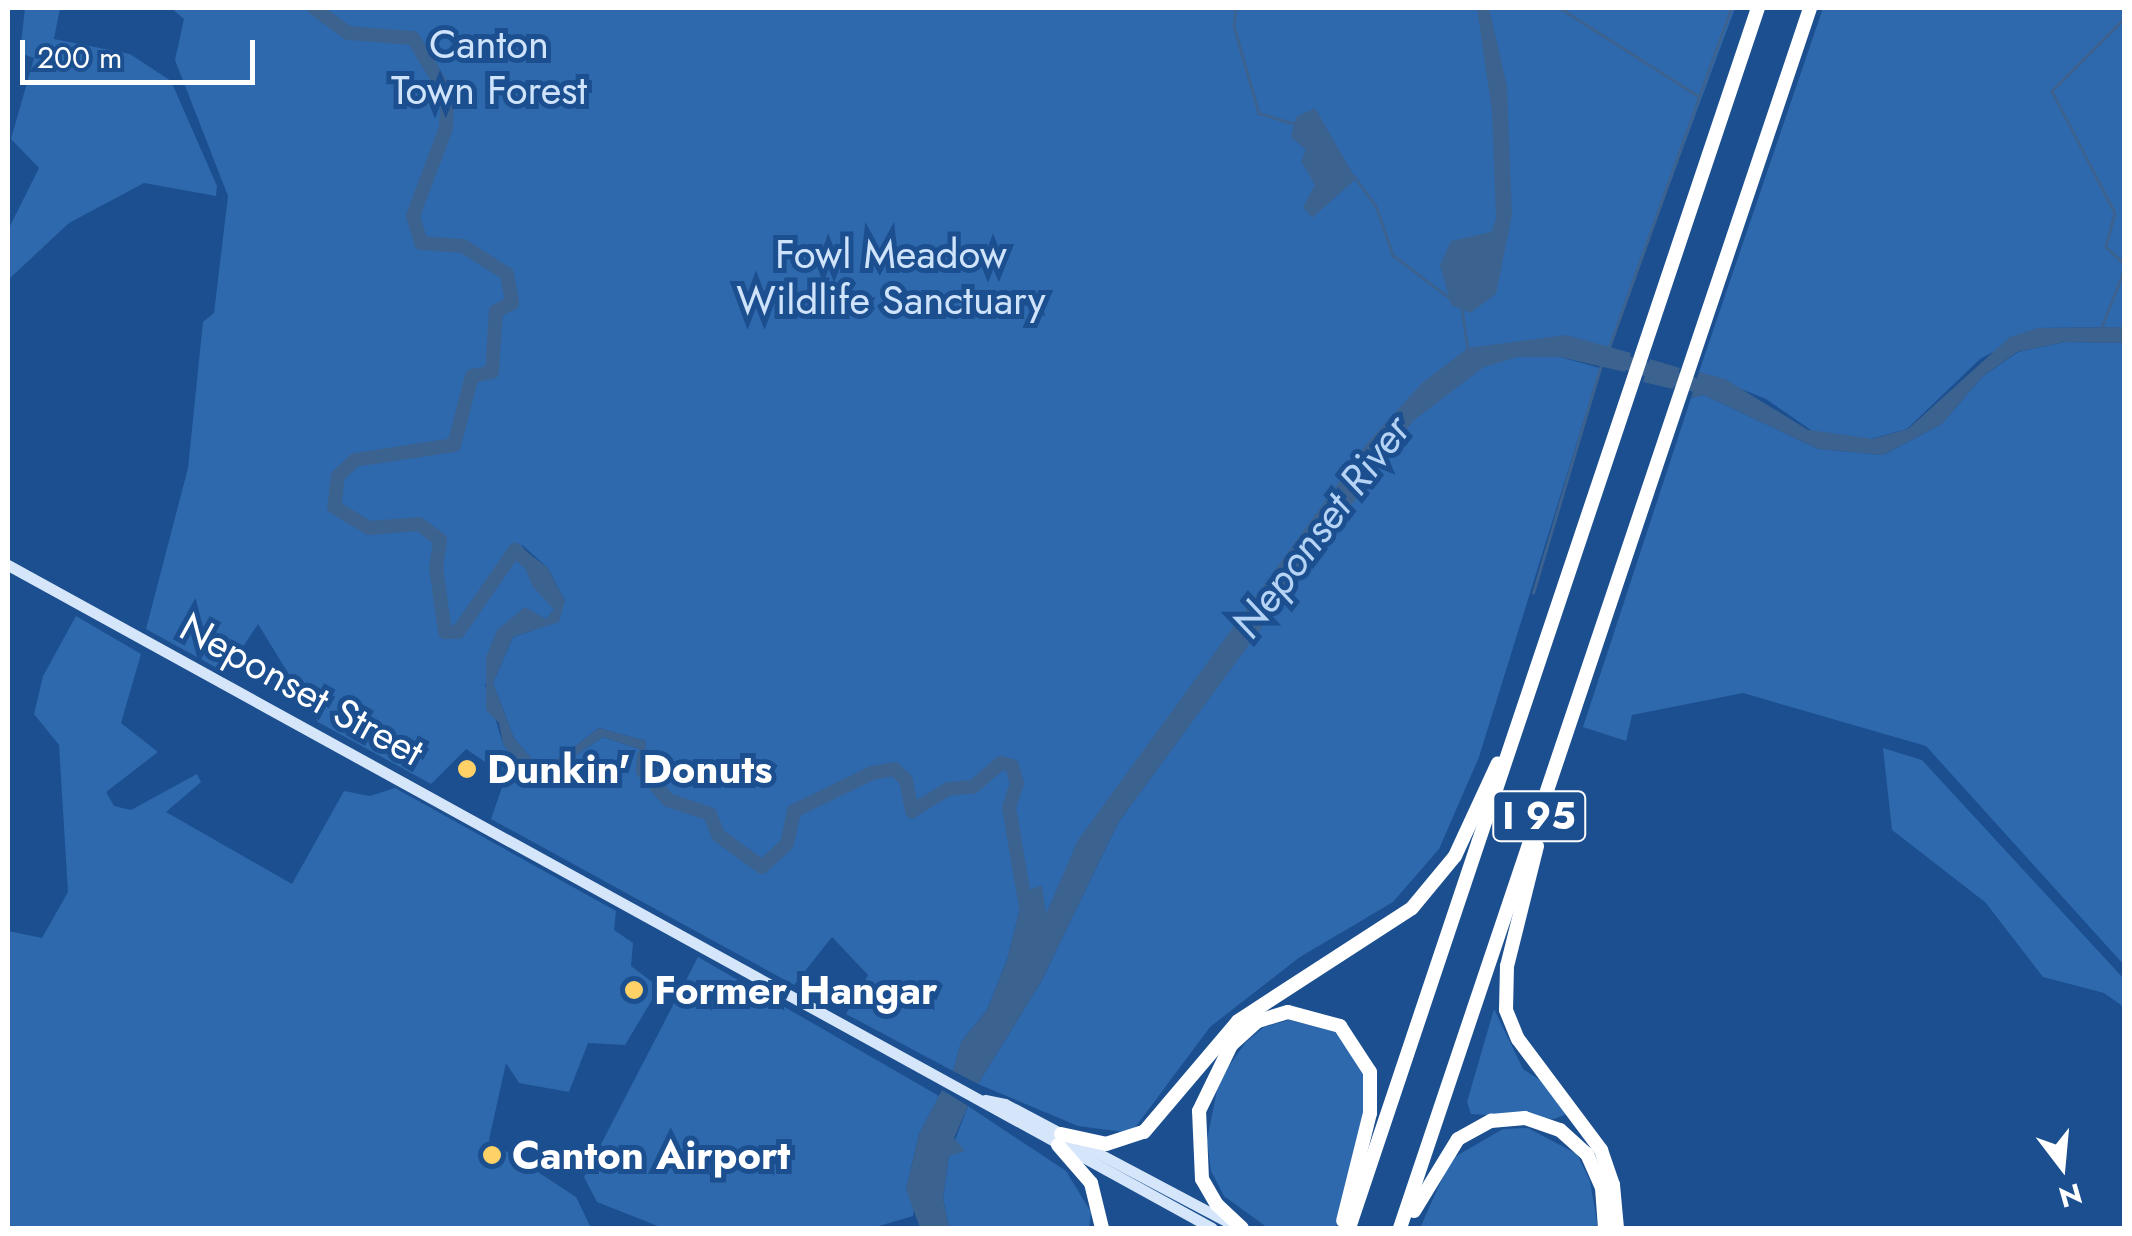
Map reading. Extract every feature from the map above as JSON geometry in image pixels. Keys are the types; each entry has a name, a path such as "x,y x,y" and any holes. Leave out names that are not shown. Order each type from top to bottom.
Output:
{"highway":[{"name":"I 95","path":"1350,1228 1758,8"},
{"name":"I 95","path":"1402,1228 1810,8"},
{"path":"1059,1140 1106,1144 1144,1132 1238,1021 1412,908 1455,856 1522,714"},
{"path":"1548,788 1507,966 1505,1005 1518,1039 1601,1150 1617,1228"},
{"path":"1241,1228 1217,1205 1200,1174 1200,1106 1214,1070 1239,1036 1263,1018 1294,1012 1345,1030 1370,1072 1371,1108 1340,1228"},
{"path":"1402,1228 1450,1147 1476,1127 1510,1118 1550,1125 1584,1150 1602,1188 1605,1228"},
{"path":"1059,1140 1093,1187 1102,1228"}],"main road":[{"name":"Neponset Street","path":"8,565 1059,1140 1212,1228"},
{"name":"Neponset Street","path":"1059,1140 1241,1228"}],"green space":[{"path":"25,8 60,8 54,39 130,54 171,81 217,186 216,196 144,183 69,223 8,280 8,230 39,168 11,139 34,58 20,53"},
{"path":"171,8 1735,8 1608,351 1566,335 1560,357 1600,368 1479,757 1439,849 1393,902 1300,957 1210,1027 1131,1133 1078,1126 978,1084 1041,982 1118,823 1356,497 1351,487 1171,730 1045,932 1042,886 1024,892 1007,960 987,1010 961,1042 953,1071 846,1014 868,975 832,937 794,985 491,819 506,776 466,749 431,784 318,722 258,624 226,673 146,629 188,468 203,322 214,313 228,196 175,60 184,19","holes":["521,544 548,568 565,601 537,629 513,637 493,683 514,738 542,771 599,728 646,741 641,774 639,749 603,737 533,783 503,744 485,685 524,608 546,619 554,609"]},
{"path":"1823,8 2124,8 2124,327 2038,328 1980,359 1907,429 1856,443 1831,444 1766,399 1699,372"},
{"path":"2065,342 2124,343 2124,965 1926,746 1743,693 1632,715 1626,741 1583,727 1691,398 1704,395 1818,449 1883,455 1942,424 1982,377 2018,352"},
{"path":"76,616 141,654 121,723 158,752 106,792 114,806 131,810 197,774 201,782 166,812 292,884 344,791 370,796 395,788 616,911 614,930 633,943 631,966 655,984 655,995 625,1045 588,1043 569,1092 519,1083 506,1063 489,1140 576,1197 591,1228 8,1228 8,931 42,938 68,892 59,745 34,714 43,676"},
{"path":"1883,748 1922,760 2124,979 2124,1007 2104,993 2043,977 1985,902 1892,830"},
{"path":"698,957 939,1096 919,1134 906,1189 915,1202 913,1216 872,1228 663,1228 597,1202 584,1177"},
{"path":"1494,1009 1523,1069 1543,1082 1567,1114 1554,1119 1471,1114 1467,1102"},
{"path":"1289,1020 1339,1032 1365,1073 1367,1098 1337,1228 1268,1228 1224,1196 1211,1171 1207,1140 1219,1080 1246,1042 1264,1027"},
{"path":"968,1106 1066,1171 1091,1212 1089,1228 949,1228 943,1198 949,1156"},
{"path":"1528,1128 1577,1154 1590,1181 1598,1228 1420,1228 1451,1159 1503,1129"}],"water":[{"path":"1477,8 1489,8 1507,86 1512,215 1496,294 1470,313 1451,305 1440,265 1451,241 1491,232 1496,219 1492,112"},
{"path":"1315,108 1356,179 1312,218 1303,207 1315,185 1301,161 1306,150 1291,137 1296,117"},
{"path":"2124,327 2124,343 2065,342 2017,352 1982,377 1942,424 1883,455 1818,449 1704,395 1691,398 1699,372 1725,379 1831,444 1857,443 1908,429 2010,337 2038,328"},
{"path":"1566,335 1631,353 1625,372 1560,357 1518,357 1484,367 1413,421 1118,823 1041,982 978,1084 953,1071 961,1042 987,1010 1007,960 1024,892 1042,885 1046,914 1078,840 1369,441 1422,383 1468,348"},
{"path":"1650,359 1680,368 1673,389 1643,382"},
{"path":"514,542 548,568 565,601 559,622 513,637 493,683 514,738 542,771 599,728 646,741 644,776 639,749 603,737 533,783 503,744 499,723 486,710 486,657 497,630 525,607 546,619 554,609 533,587"},
{"path":"942,1090 968,1106 954,1138 965,1151 949,1156 943,1198 949,1228 920,1228 906,1189 919,1134"}],"waterway":[{"path":"314,8 348,33 413,38 448,96 446,128 413,216 421,243 463,246 507,274 512,303 496,311 492,372 472,376 454,445 355,460 338,476 334,507 369,528 419,524 440,540 436,567 445,632 458,632 515,550 527,561"},
{"path":"1236,8 1234,26 1259,113 1296,124"},
{"path":"1560,8 1698,96"},
{"path":"1608,350 1731,8"},
{"path":"2124,19 2052,91 2115,213 2106,247 2124,263"},
{"path":"1354,176 1376,206 1393,255 1451,299"},
{"path":"2101,328 2124,270"},
{"path":"1462,308 1468,350"},
{"name":"Neponset River","path":"1612,358 1710,390"},
{"path":"1533,593 1601,365"},
{"name":"Neponset River","path":"1809,437 1867,445"},
{"path":"644,756 643,771 668,800 710,814 718,835 762,867 787,844 794,811 872,773 894,769 906,780 912,811 948,789 973,787 1001,763 1012,766 1017,783 1009,807 1026,907"}],"place":[{"name":"Dunkin' Donuts","path":"467,769"},
{"name":"Former Hangar","path":"634,990"},
{"name":"Canton Airport","path":"492,1155"}],"park label":[{"name":"Canton Town Forest","path":"489,67"},
{"name":"Fowl Meadow Wildlife Sanctuary","path":"891,277"}]}
